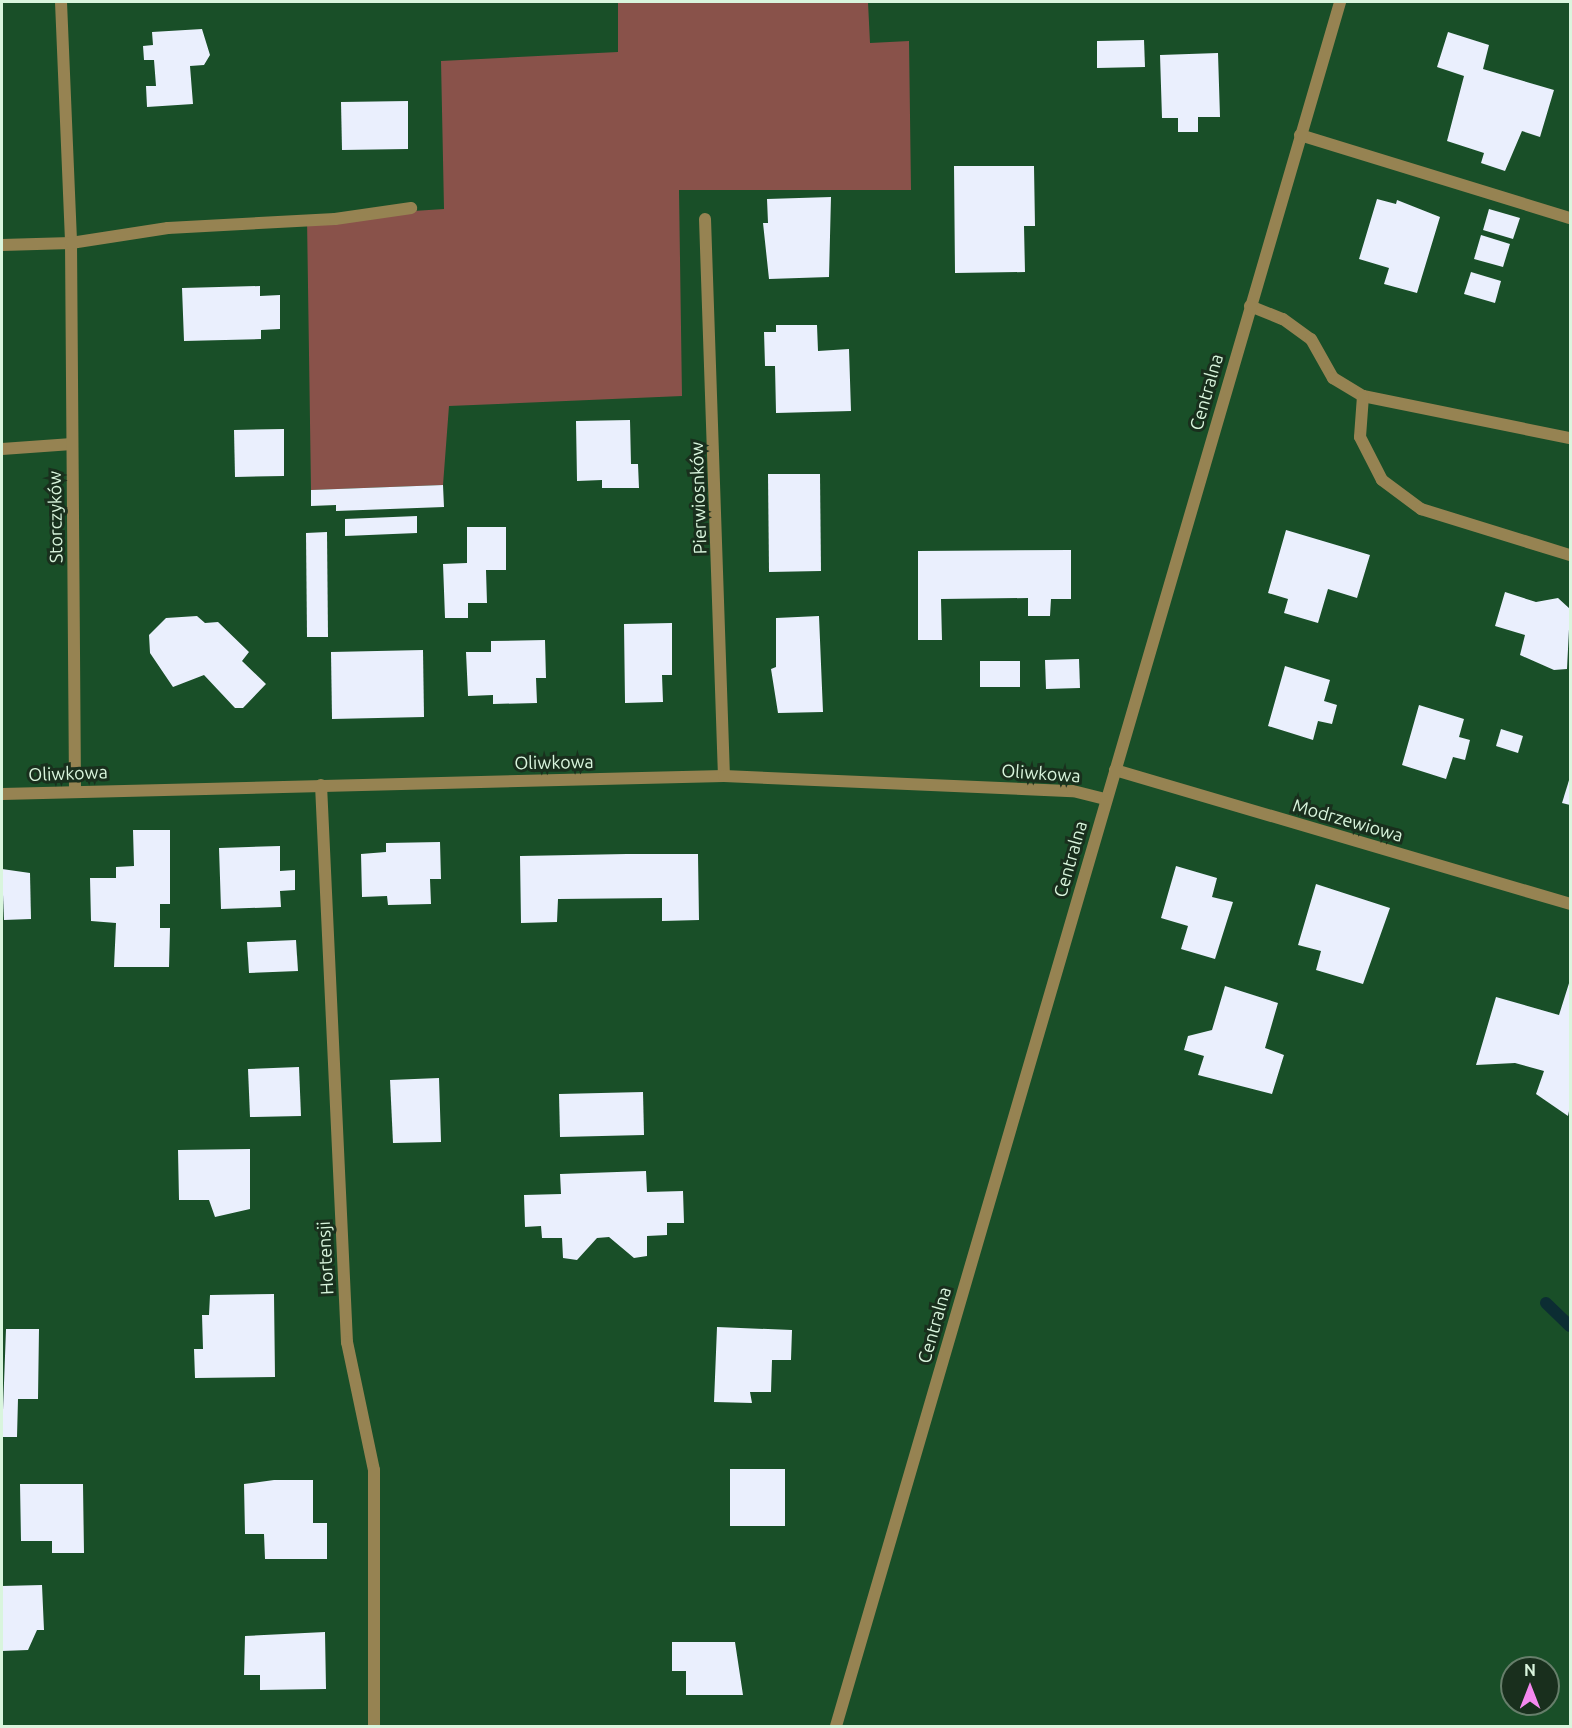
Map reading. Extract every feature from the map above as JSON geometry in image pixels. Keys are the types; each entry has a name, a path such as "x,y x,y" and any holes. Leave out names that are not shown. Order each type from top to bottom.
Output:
{"street":[{"name":"Storczyków","path":"61,2 70,243 75,790"},
{"name":"Centralna","path":"836,1726 1340,2"},
{"path":"1300,135 1570,218"},
{"path":"2,245 70,243 168,228 335,219 411,208"},
{"name":"Pierwiosnków","path":"705,219 724,776"},
{"path":"1250,306 1283,319 1311,339 1332,378 1363,396 1570,438"},
{"path":"1363,396 1360,437 1382,480 1421,508 1570,555"},
{"path":"2,449 72,444"},
{"name":"Modrzewiowa","path":"1115,770 1570,904"},
{"name":"Oliwkowa","path":"2,794 75,790 724,776 1073,791 1106,800"},
{"name":"Hortensji","path":"321,785 347,1342 374,1470 374,1726"}],"shaded area":[{"path":"618,2 868,2 870,43 909,41 911,190 679,190 682,396 449,406 443,485 311,490 307,218 444,209 441,61 618,52"}],"building":[{"path":"202,29 210,55 204,65 190,66 193,104 147,107 146,86 156,86 154,60 144,60 143,46 153,45 152,32"},
{"path":"1448,32 1489,45 1483,69 1554,90 1540,137 1522,131 1505,171 1481,163 1484,153 1447,141 1464,76 1437,67"},
{"path":"1144,40 1145,67 1097,68 1097,41"},
{"path":"1218,53 1220,117 1198,117 1198,132 1178,132 1178,118 1162,118 1160,55"},
{"path":"408,101 408,149 342,150 341,102"},
{"path":"954,166 1034,166 1035,226 1024,226 1025,272 955,273"},
{"path":"831,197 829,277 769,279 763,223 768,223 767,199"},
{"path":"1377,199 1396,204 1397,200 1440,217 1417,293 1384,284 1389,268 1359,259"},
{"path":"1489,209 1520,218 1513,239 1483,230"},
{"path":"1481,235 1510,244 1503,267 1474,259"},
{"path":"1471,272 1501,281 1495,303 1464,294"},
{"path":"260,286 260,296 280,295 280,329 261,330 261,339 184,341 182,288"},
{"path":"776,325 817,325 818,351 849,349 851,411 776,413 775,366 765,366 764,332 776,332"},
{"path":"630,420 631,464 638,464 639,488 602,488 602,480 577,481 576,421"},
{"path":"284,429 284,476 235,477 234,430"},
{"path":"768,474 820,474 821,571 769,572"},
{"path":"443,485 444,507 336,511 336,505 311,506 311,490"},
{"path":"417,516 417,533 345,536 345,519"},
{"path":"467,527 506,527 506,570 486,570 487,603 468,603 468,618 445,618 443,564 467,563"},
{"path":"1286,530 1370,555 1357,598 1328,589 1318,623 1284,613 1288,599 1268,593"},
{"path":"327,532 328,637 307,637 306,533"},
{"path":"1071,550 1071,599 1051,599 1050,616 1028,616 1028,598 941,599 942,640 918,640 918,551"},
{"path":"1505,592 1536,602 1558,598 1570,609 1567,669 1554,670 1520,655 1525,635 1495,626"},
{"path":"197,616 205,623 218,622 249,652 242,661 266,684 243,708 235,708 204,675 173,687 150,653 149,635 166,618"},
{"path":"819,616 823,712 778,713 771,669 776,667 776,618"},
{"path":"672,623 672,675 662,675 663,702 625,703 624,624"},
{"path":"545,640 546,678 536,678 537,703 493,704 493,695 468,696 466,652 491,652 491,641"},
{"path":"423,650 424,717 332,719 331,652"},
{"path":"1079,659 1080,688 1046,689 1045,660"},
{"path":"980,661 1020,661 1020,687 980,687"},
{"path":"1285,666 1330,680 1324,701 1337,705 1332,724 1318,721 1313,740 1268,726"},
{"path":"1419,705 1464,719 1459,737 1470,740 1465,760 1453,757 1446,779 1402,765"},
{"path":"1501,729 1523,736 1518,753 1496,746"},
{"path":"1570,777 1570,805 1562,803"},
{"path":"133,830 170,830 170,904 160,904 160,928 170,928 169,967 114,967 116,923 91,921 90,878 116,878 116,867 134,866"},
{"path":"440,842 441,879 430,879 431,904 388,905 387,896 362,897 361,854 386,852 386,843"},
{"path":"280,846 280,871 295,870 295,890 280,891 281,907 221,909 219,848"},
{"path":"698,854 699,920 662,921 662,898 558,899 557,922 521,923 520,856"},
{"path":"1176,866 1217,878 1212,897 1233,902 1215,959 1181,949 1188,926 1161,918"},
{"path":"2,869 30,873 31,919 4,920"},
{"path":"1316,884 1390,908 1363,984 1316,970 1321,951 1298,945"},
{"path":"296,940 298,971 249,973 247,942"},
{"path":"1570,980 1570,1106 1568,1116 1536,1094 1544,1071 1515,1063 1476,1065 1496,997 1559,1015"},
{"path":"1225,986 1278,1003 1265,1048 1284,1055 1272,1094 1198,1075 1204,1056 1184,1050 1188,1036 1212,1030"},
{"path":"299,1067 301,1116 250,1117 248,1069"},
{"path":"439,1078 441,1142 393,1143 390,1080"},
{"path":"643,1092 644,1135 560,1137 559,1094"},
{"path":"250,1149 250,1209 215,1217 209,1200 179,1200 178,1150"},
{"path":"646,1171 647,1192 683,1191 684,1223 667,1223 667,1235 647,1236 647,1256 634,1258 609,1237 597,1238 577,1260 563,1258 562,1238 542,1238 541,1226 525,1227 524,1195 561,1194 560,1174"},
{"path":"274,1294 275,1377 195,1378 194,1349 203,1349 202,1315 209,1315 210,1295"},
{"path":"717,1327 792,1330 791,1360 772,1360 771,1392 750,1392 752,1403 714,1402"},
{"path":"6,1329 39,1329 38,1399 18,1399 17,1437 2,1437"},
{"path":"730,1469 785,1469 785,1526 730,1526"},
{"path":"274,1480 313,1480 313,1523 327,1523 327,1559 265,1559 264,1534 245,1534 244,1484"},
{"path":"20,1484 83,1484 84,1553 52,1553 52,1541 21,1541"},
{"path":"42,1585 44,1630 37,1630 28,1650 2,1651 2,1586"},
{"path":"325,1632 326,1689 260,1690 260,1675 244,1675 245,1636"},
{"path":"672,1642 735,1642 743,1695 686,1695 686,1671 672,1671"}],"waterway":[{"path":"1546,1303 1570,1326"}]}
